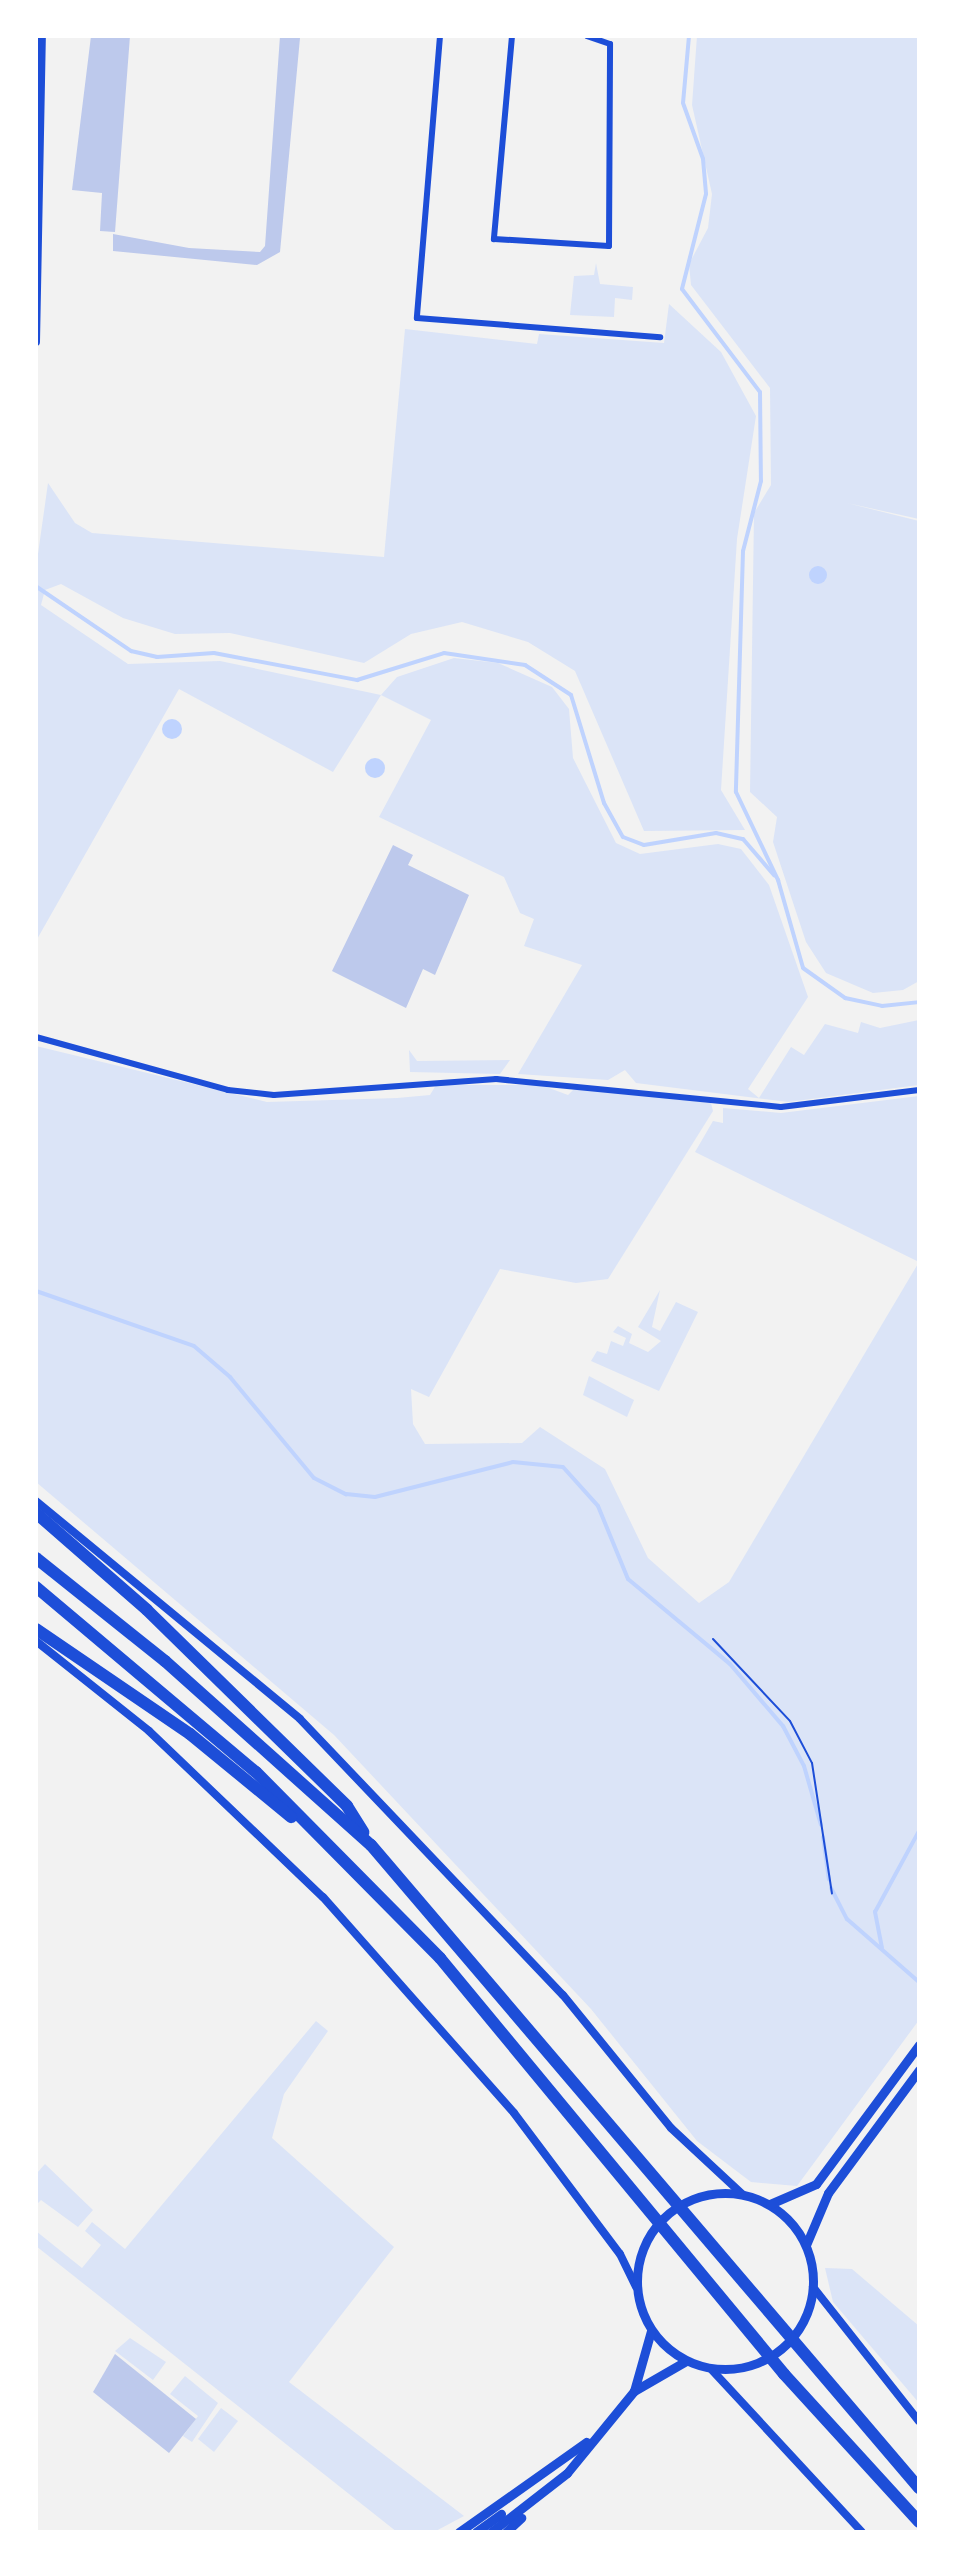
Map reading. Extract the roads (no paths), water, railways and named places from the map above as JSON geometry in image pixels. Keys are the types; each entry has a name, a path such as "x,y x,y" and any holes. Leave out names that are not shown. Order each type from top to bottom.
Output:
{"highway":[{"path":"36,1513 147,1610 347,1806 371,1845"},
{"path":"36,1558 165,1661 371,1845 919,2488"},
{"path":"36,1587 256,1772 440,1958 784,2374 919,2522"},
{"path":"36,1629 190,1734 370,1888"}],"main road":[{"path":"770,2204 816,2184 919,2045"},
{"path":"806,2245 828,2193 919,2070"},
{"path":"714,2193 742,2194 770,2204 806,2245 813,2287 810,2307 782,2350 733,2370 711,2369 686,2361 651,2331 636,2287 640,2253 676,2207 714,2193"},
{"path":"634,2391 651,2331"},
{"path":"506,2532 567,2473 634,2391 686,2361"},
{"path":"476,2532 598,2433"},
{"path":"491,2532 567,2473"},
{"path":"459,2532 527,2490"}],"street":[{"path":"36,342 42,36"},
{"path":"440,36 417,318 660,337"},
{"path":"512,36 494,239 609,246 610,44 587,36"},
{"path":"36,108 36,158"},
{"path":"36,1037 228,1090 274,1095 496,1079 781,1107 919,1090"},
{"path":"36,1501 300,1719 552,1984 671,2128 742,2194"},
{"path":"36,1641 149,1731 334,1908 514,2113 620,2254 636,2287"},
{"path":"813,2287 919,2421"},
{"path":"711,2369 862,2532"}],"water":[{"path":"814,566 822,566 827,575 825,582 814,584 809,579 809,571"},
{"path":"172,719 179,722 182,729 179,736 172,739 165,736 162,729 165,722"},
{"path":"375,758 382,761 385,768 382,775 375,778 368,775 365,768 368,761"}],"waterway":[{"path":"689,36 683,103 703,159 706,194 682,289 760,392 761,481 743,551 736,792 778,880 803,968 845,998 882,1006 919,1002"},
{"path":"37,587 131,651 157,657 214,653 357,680 444,653 525,665 571,695 604,803 623,837 644,845 716,833 743,839 774,875"},
{"path":"36,1291 194,1346 230,1377 314,1478 346,1494 375,1497 513,1462 563,1467 598,1506 628,1579 730,1664 783,1726 804,1766 821,1825"},
{"path":"882,1948 875,1912 919,1831"},
{"path":"823,1837 829,1880"},
{"path":"831,1888 847,1919 919,1982"}]}
